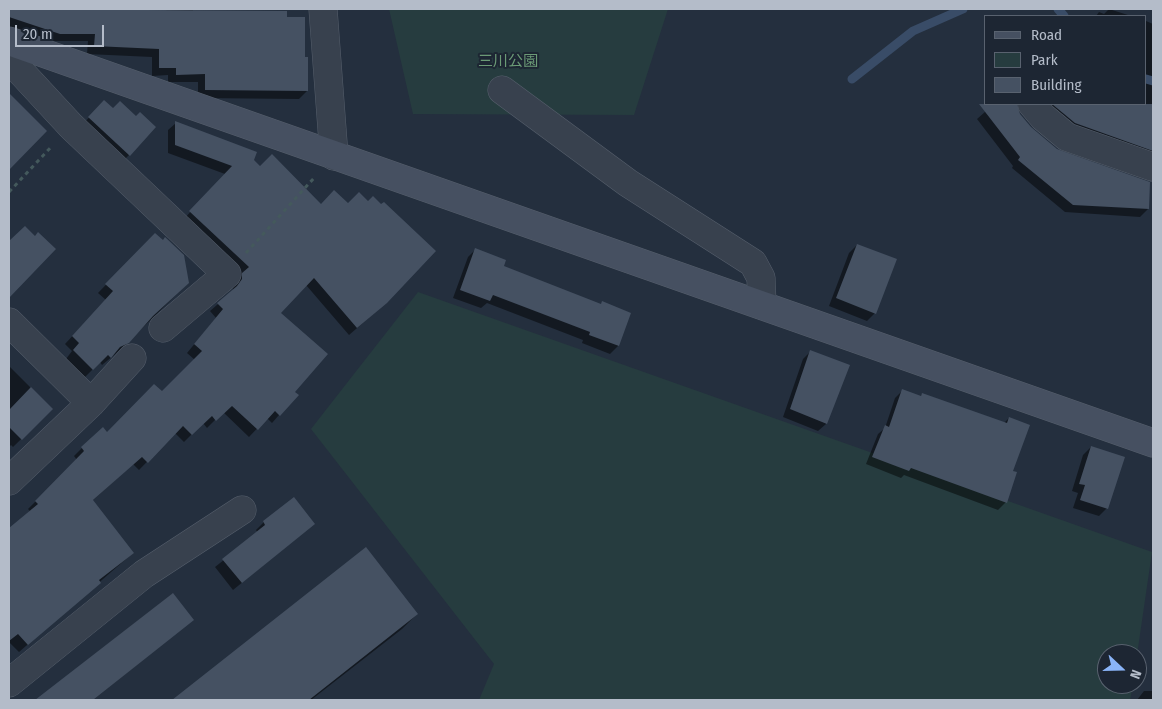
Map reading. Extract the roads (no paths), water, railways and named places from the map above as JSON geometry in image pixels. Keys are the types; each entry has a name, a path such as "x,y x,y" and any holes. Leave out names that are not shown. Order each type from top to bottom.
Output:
{"street":[{"path":"323,9 334,156"},
{"path":"9,41 1153,443"},
{"path":"9,59 71,126 227,274 163,328"},
{"path":"502,90 628,183 752,263 761,278 762,305"},
{"path":"1033,105 1043,118 1067,137 1153,167"},
{"path":"9,322 91,403"},
{"path":"9,481 91,403 132,358"},
{"path":"9,682 144,574 242,510"}],"waterway":[{"path":"852,79 913,31 963,9"},
{"path":"1058,9 1063,15"},
{"path":"1147,79 1153,81"}],"park label":[{"name":"三川公園","path":"508,62"}]}
